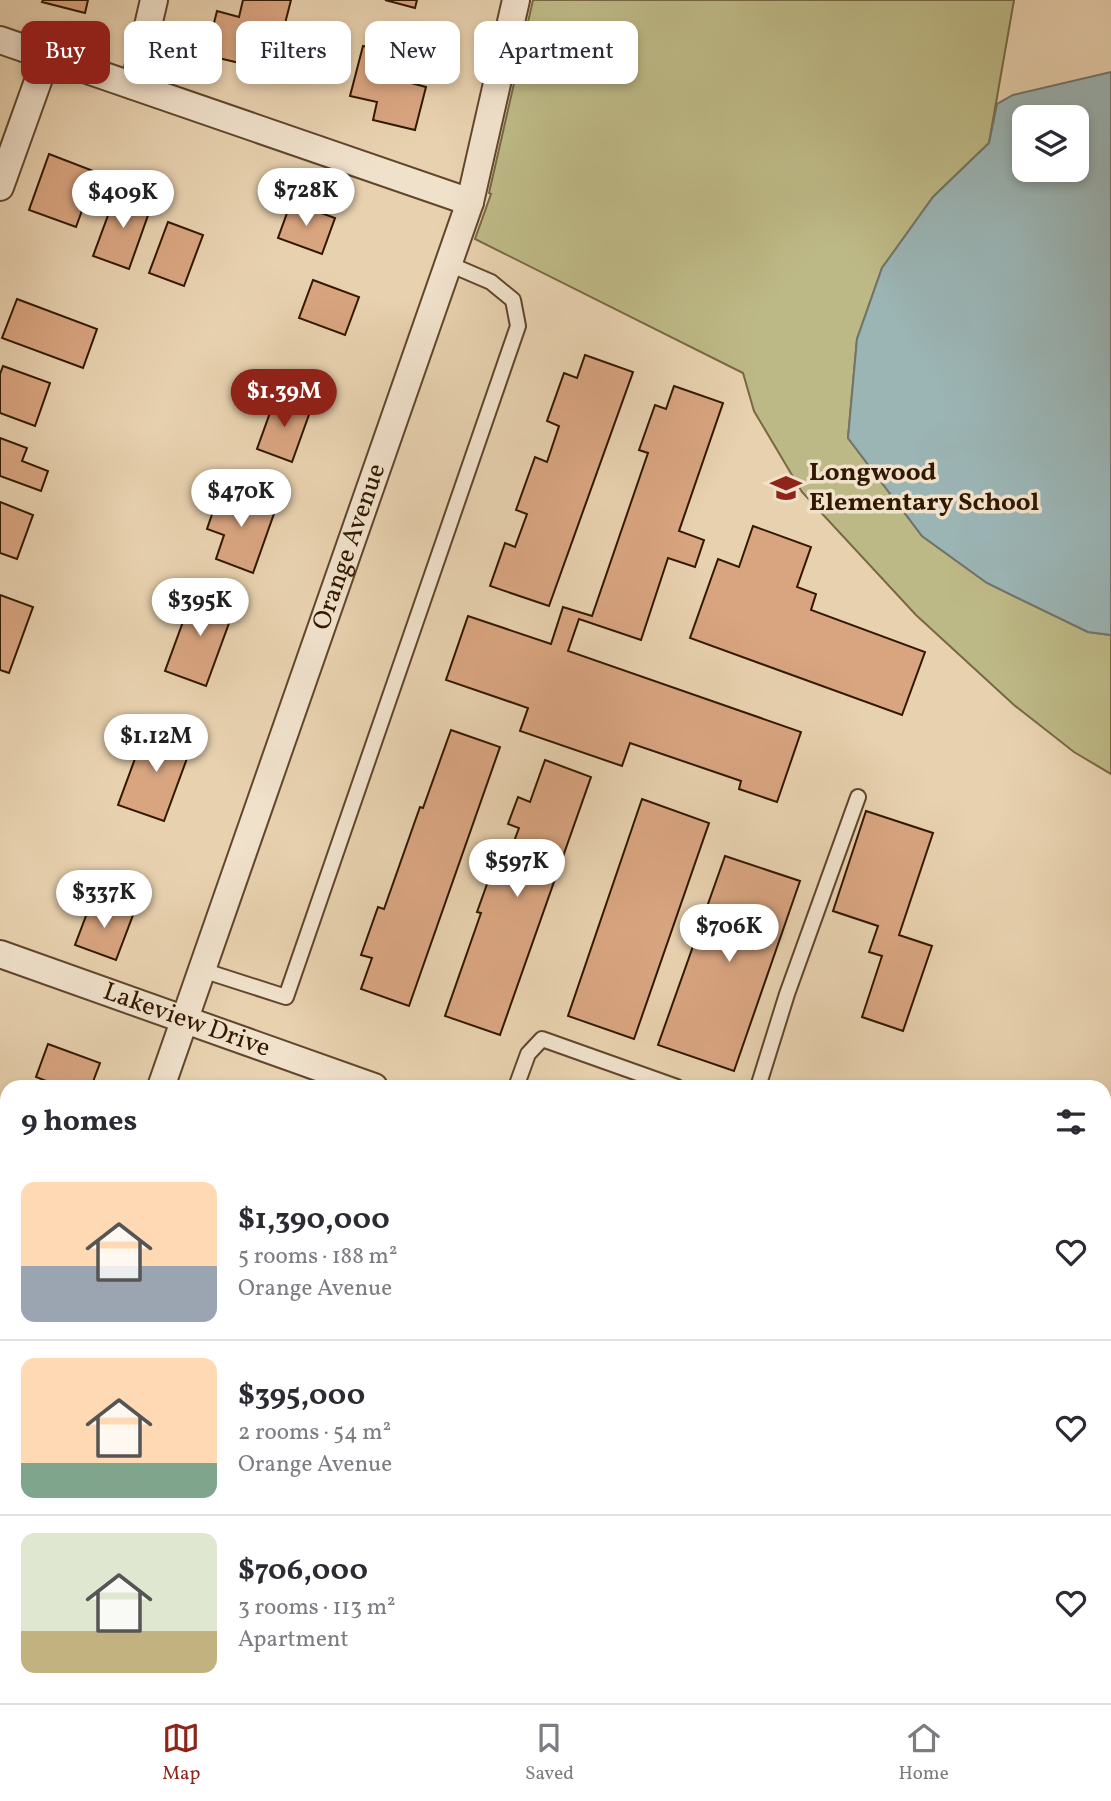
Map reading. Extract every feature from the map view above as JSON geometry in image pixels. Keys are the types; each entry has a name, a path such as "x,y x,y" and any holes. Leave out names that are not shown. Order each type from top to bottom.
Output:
{"street":[{"path":"134,86 154,0"},
{"name":"Orange Avenue","path":"163,1080 470,202 516,0"},
{"path":"0,40 21,47"},
{"path":"110,78 470,202"},
{"path":"0,187 37,84"},
{"name":"Lakeview Drive","path":"0,954 355,1080"}],"lane":[{"path":"202,970 286,997 518,326 513,300 491,282 449,264"},
{"path":"760,1080 787,994 858,797"},
{"path":"519,1080 528,1054 542,1039 657,1080"}],"shaded area":[{"path":"533,0 1014,0 989,143 933,197 882,268 857,339 848,438 922,536 987,583 1088,632 1111,635 1111,774 1074,752 1014,705 916,615 802,492 754,411 743,373 475,239 491,194 489,193 514,84 638,84 638,21 528,21"}],"water":[{"path":"1111,72 1111,635 1088,632 987,583 922,536 848,438 857,339 882,268 933,197 989,143 997,104 1013,95"}],"building":[{"path":"88,0 85,13 42,2"},
{"path":"243,0 291,0 286,21 236,21 236,62 222,59 222,21 214,21 217,11 239,17"},
{"path":"385,0 417,0 415,8"},
{"path":"363,46 365,84 415,84 426,87 415,130 373,120 377,102 350,96"},
{"path":"49,154 96,172 76,227 29,210"},
{"path":"117,191 152,204 129,269 93,256"},
{"path":"291,202 335,218 322,254 278,238"},
{"path":"168,222 203,235 184,286 149,273"},
{"path":"313,280 359,297 345,335 299,318"},
{"path":"17,299 97,329 83,368 2,338"},
{"path":"585,355 633,372 549,606 490,586 505,543 515,547 527,514 516,510 535,457 547,462 559,426 547,421 564,373 577,378"},
{"path":"3,366 50,383 35,426 0,413 0,374"},
{"path":"674,386 723,403 679,531 704,540 695,567 668,558 641,640 579,619 568,651 801,732 777,802 739,789 741,781 630,743 622,766 520,731 528,708 446,680 468,616 551,644 563,607 592,616 648,453 639,450 655,405 666,409"},
{"path":"276,396 311,409 292,462 257,449"},
{"path":"0,438 27,448 22,461 48,471 41,491 0,476"},
{"path":"221,488 276,508 253,573 216,559 224,535 207,529"},
{"path":"0,502 33,515 17,559 0,553"},
{"path":"753,526 811,547 797,587 816,594 811,610 925,652 902,715 690,638 718,559 739,567"},
{"path":"195,589 236,604 206,686 165,671"},
{"path":"0,595 33,607 9,673 0,670"},
{"path":"147,726 193,742 164,821 118,805"},
{"path":"451,730 500,747 409,1006 361,989 372,958 361,955 378,907 384,909"},
{"path":"545,760 591,777 500,1035 445,1016 481,913 477,912 495,862 505,865 519,828 508,824 518,797 530,802"},
{"path":"642,799 709,823 634,1039 568,1016"},
{"path":"866,811 933,833 899,935 932,946 903,1031 862,1017 882,956 869,952 878,926 833,911"},
{"path":"725,856 800,881 734,1071 658,1045"},
{"path":"92,900 133,915 116,960 75,945"},
{"path":"48,1044 100,1063 94,1080 44,1080 36,1077"}],"place":[{"name":"Longwood Elementary School","path":"786,488"}]}
